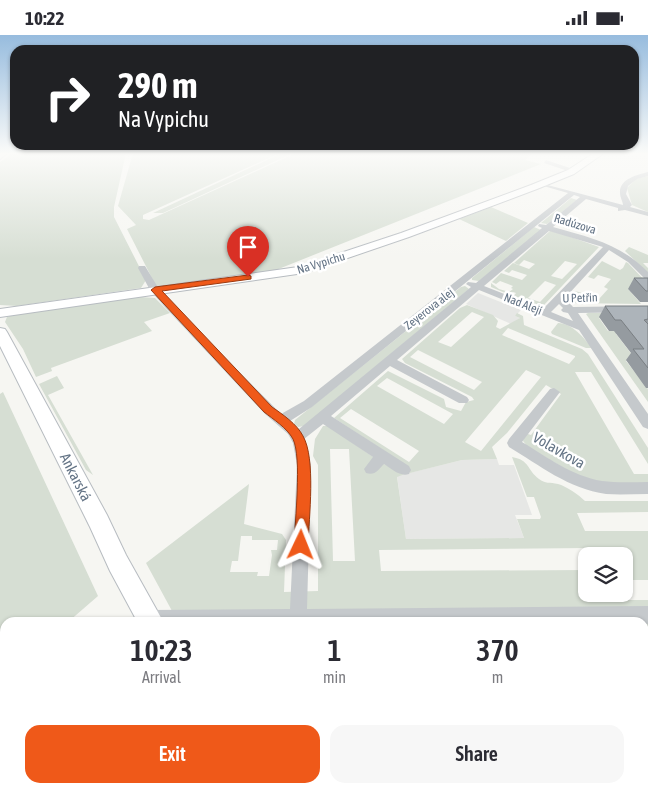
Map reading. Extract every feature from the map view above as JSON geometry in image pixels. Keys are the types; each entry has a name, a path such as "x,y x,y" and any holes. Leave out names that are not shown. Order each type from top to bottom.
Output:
{"street":[{"name":"Na Vypichu","path":"0,313 300,270 406,235 529,188"},
{"path":"562,188 584,197 591,202 648,214"},
{"path":"622,209 628,204 623,194 624,188"},
{"name":"Zeyerova alej","path":"282,420 308,404 464,281 535,224 571,192"},
{"name":"Zeyerova alej","path":"298,437 584,197"},
{"path":"622,209 648,220"},
{"name":"Radúzova","path":"535,224 608,247 631,260 648,277"},
{"path":"544,313 560,299 608,247"},
{"path":"142,268 155,290 268,409 282,420 298,437 304,465 298,617"},
{"name":"Nad Alejí","path":"464,281 583,328"},
{"path":"560,299 571,310 648,424"},
{"name":"U Petřin","path":"544,313 571,310 648,309"},
{"name":"Ankarská","path":"0,331 147,617"},
{"path":"389,361 463,400"},
{"name":"Volavkova","path":"554,392 508,445 576,480 594,486 648,488"},
{"path":"322,417 404,470"},
{"path":"371,469 383,456"},
{"path":"580,617 648,615"}],"shaded area":[{"path":"0,188 118,188 114,217 146,280 141,288 17,306 0,305"},
{"path":"123,188 202,188 143,215 143,219 149,220 218,188 480,188 276,270 156,286 127,229 136,225 118,206"},
{"path":"206,188 216,188 163,213 153,213"},
{"path":"627,188 648,188 648,212 632,205"},
{"path":"571,198 577,200 547,224 541,223"},
{"path":"491,207 528,223 506,241 459,219"},
{"path":"534,227 541,230 479,281 472,280 472,278"},
{"path":"551,230 599,247 544,305 535,305 513,297 516,293 513,292 510,295 491,287 491,283 499,289 509,292 513,289 511,288 513,286 500,281 496,284 492,282 501,273 522,280 527,275 512,270 509,273 504,271 513,263 529,269 535,264 524,260 519,265 514,263","holes":["565,261 577,264 562,279 551,276","545,281 556,285 540,302 528,298"]},
{"path":"629,247 648,255 648,263 643,263 648,268 648,273 625,251"},
{"path":"602,261 620,270 626,262 628,263 648,284 628,289 641,304 570,303 567,299 575,291 582,293 579,297 591,301 595,298 599,299 608,289 604,287 611,279 598,275 594,279 588,277"},
{"path":"465,286 469,289 304,426 298,427 294,424 295,420 461,287"},
{"path":"478,293 521,310 515,316 520,318 511,324 466,304"},
{"path":"141,297 155,298 170,313 144,322 152,331 51,368 52,371 36,377 23,349 5,322 7,317 19,313"},
{"path":"467,305 493,315 498,321 496,327 500,329 520,318 515,316 517,313 523,316 524,325 582,349 588,354 648,448 648,464 591,372 575,372 634,474 648,474 648,484 605,484 576,475 528,447 523,441 525,433 531,435 561,394 546,385 507,433 492,447 497,459 462,460 410,473 409,467 334,418 388,371 444,399 446,407 461,411 466,402 474,400 472,397 405,363 402,359 460,308","holes":["472,312 484,317 451,347 438,342","508,328 575,356 569,364 502,335","418,350 482,382 474,390 410,357","526,370 541,377 481,451 465,442","387,378 453,414 444,424 377,386","351,409 419,451 409,462 340,418"]},
{"path":"648,313 599,318 608,331 619,331 616,334 636,360 626,361 648,389 648,402 586,314"},
{"path":"558,323 573,328 592,348 586,348 552,334 551,332"},
{"path":"57,376 64,388 48,395 93,475 86,470 39,384"},
{"path":"3,392 98,596 74,617 0,617 0,394"},
{"path":"323,426 328,426 382,463 405,474 397,477 406,539 524,538 517,519 540,519 541,517 534,497 527,497 512,457 522,460 541,481 565,487 585,501 648,501 648,512 577,513 585,531 648,531 648,580 633,580 633,547 379,550 381,571 578,570 578,602 633,602 633,600 648,600 648,617 175,617 146,563 249,484 244,524 282,534 286,540 284,592 318,591 318,465 313,456 315,439","holes":["330,449 349,449 355,561 333,561","241,536 252,536 252,540 278,540 277,550 271,550 269,576 257,576 258,572 230,572 232,561 238,561"]},
{"path":"497,459 499,465 514,465 532,515 515,515 524,538 406,539 397,476 462,460"}],"building":[{"path":"634,278 648,278 648,291 646,291"},
{"path":"605,306 648,306 648,319 644,320 648,324 648,368 633,349 644,349 621,320 615,320"}],"route":[{"path":"248,277 155,290 268,409 282,420 298,437 304,465 301,545"}]}
